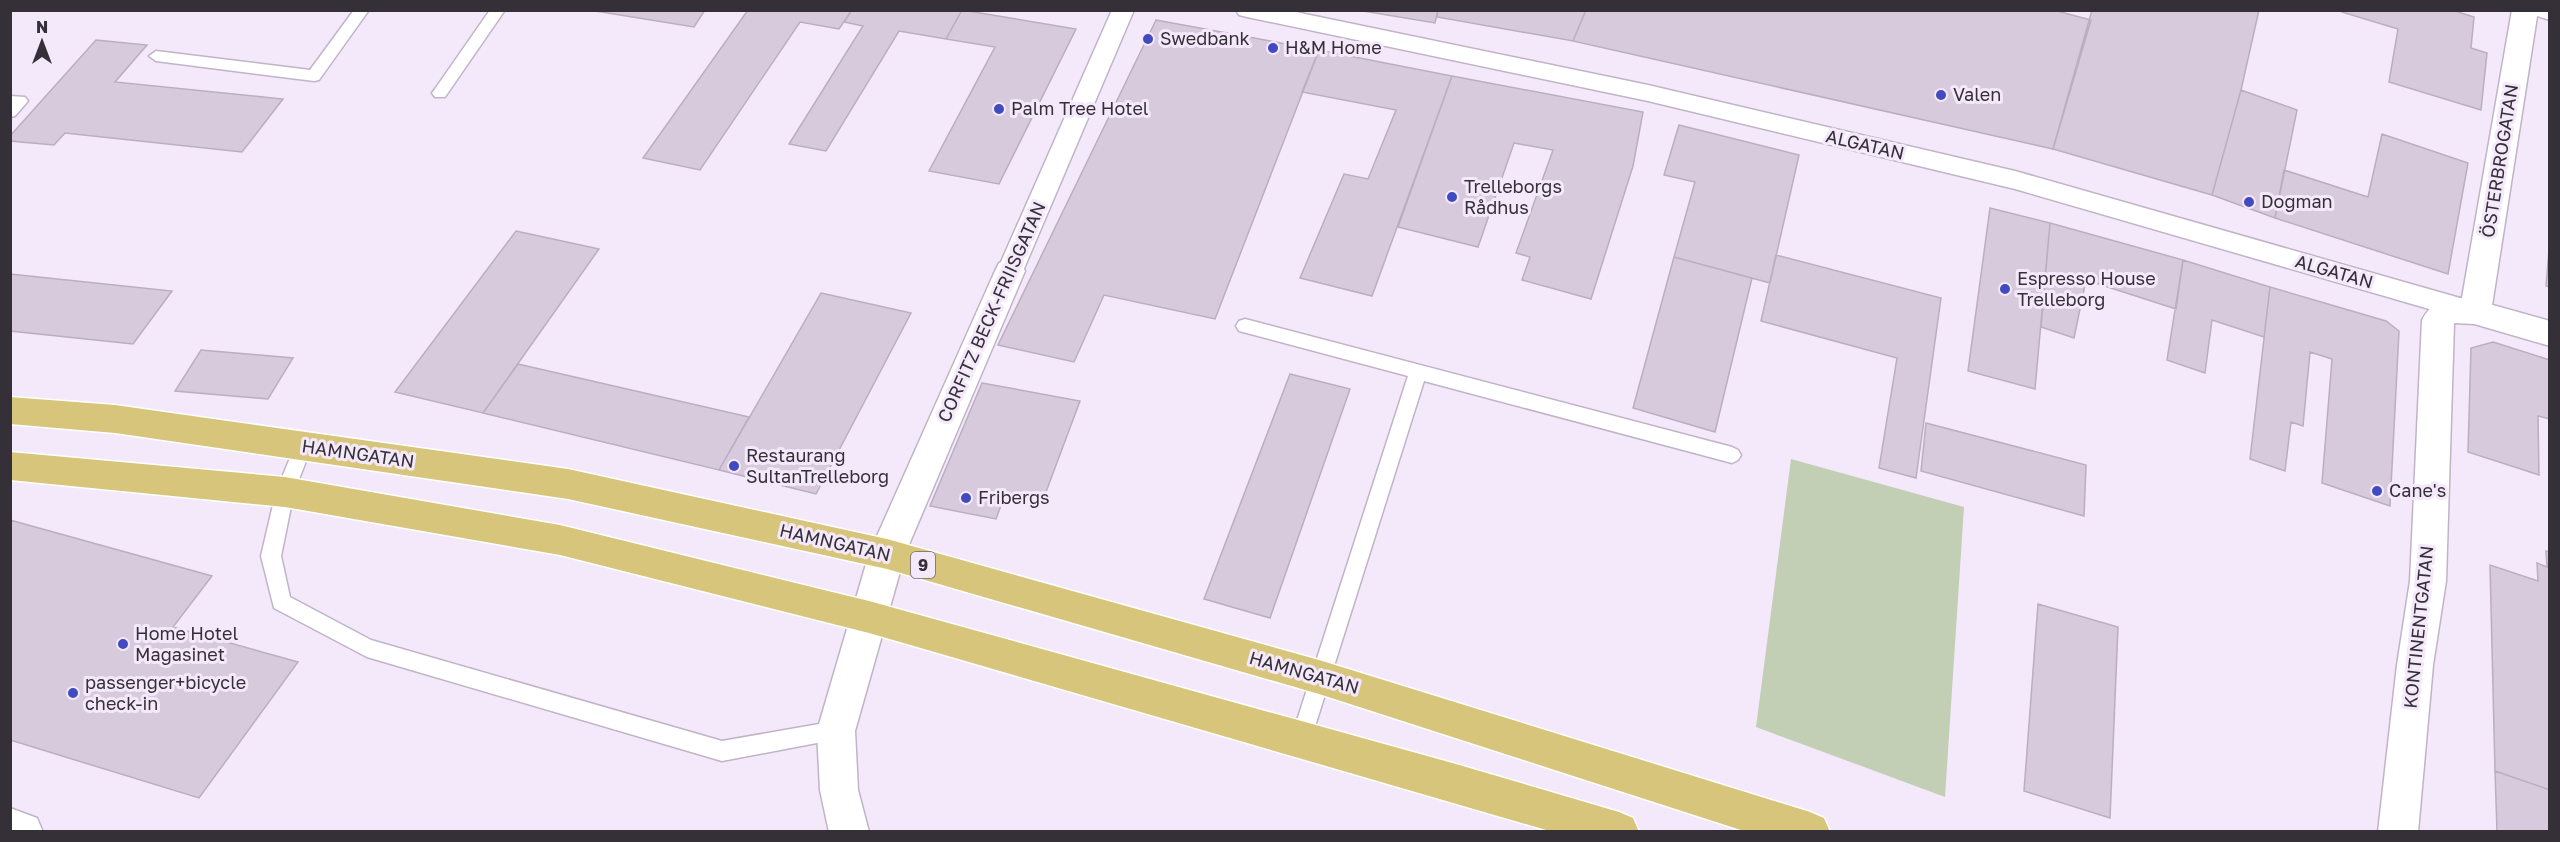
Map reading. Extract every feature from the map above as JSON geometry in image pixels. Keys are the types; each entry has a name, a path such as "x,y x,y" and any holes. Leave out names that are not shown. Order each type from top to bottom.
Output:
{"main road":[{"name":"HAMNGATAN","path":"10,410 116,419 568,484 887,554 1319,677 1810,831"},
{"path":"10,466 285,492 560,540 868,617 1619,831"}],"street":[{"name":"CORFITZ BECK-FRIISGATAN","path":"849,831 838,790 836,731 887,554 1123,10"},
{"name":"ALGATAN","path":"1247,10 1648,93 2015,180 2475,312"},
{"name":"ÖSTERBROGATAN","path":"2475,312 2525,10"},
{"name":"KONTINENTGATAN","path":"2398,831 2415,665 2428,580 2438,320 2447,310 2475,312"},
{"path":"2475,312 2550,334"},
{"path":"10,827 23,831"}],"lane":[{"path":"156,56 314,76 362,10"},
{"path":"440,93 498,10"},
{"path":"10,101 20,101 10,112"},
{"path":"1245,326 1732,454"},
{"path":"1301,740 1319,677 1418,372"},
{"path":"303,446 285,492 271,556 281,602 367,648 722,751 836,731"}],"green space":[{"path":"1791,459 1964,507 1945,797 1756,727"}],"building":[{"path":"589,10 705,10 694,27"},
{"path":"748,10 852,10 839,29 800,22 700,170 643,158"},
{"path":"852,10 962,10 946,39 899,31 826,151 789,144 863,26 844,22"},
{"name":"Palm Tree Hotel","path":"962,10 1076,29 999,184 929,171 995,47 946,39"},
{"path":"1357,10 1438,10 1435,23"},
{"path":"1438,10 1586,10 1573,41 1437,17"},
{"name":"Valen","path":"1586,10 2053,10 2091,20 2053,149 1573,41"},
{"path":"2092,10 2259,10 2241,90 2212,195 2053,149"},
{"path":"2343,10 2452,10 2474,17 2471,48 2487,53 2481,110 2389,82 2398,29 2342,12"},
{"path":"1156,20 1319,50 1215,319 1104,295 1074,362 998,345"},
{"path":"96,40 147,45 115,82 283,99 242,152 65,133 54,145 10,141 10,136"},
{"path":"1319,50 1452,76 1372,296 1300,278 1344,174 1368,179 1396,110 1302,92"},
{"name":"Trelleborgs Rådhus","path":"1452,76 1643,112 1633,166 1591,299 1522,280 1530,257 1516,253 1553,150 1514,143 1478,247 1398,227"},
{"path":"2241,90 2297,110 2275,218 2212,195"},
{"path":"1679,125 1799,155 1770,283 1674,257 1695,182 1664,175"},
{"path":"2382,134 2468,163 2448,274 2275,218 2284,170 2368,197"},
{"path":"1990,208 2050,223 2035,389 1968,371"},
{"path":"2050,223 2183,260 2176,309 2086,280 2074,338 2041,327"},
{"path":"516,231 599,249 483,413 395,392"},
{"path":"2550,238 2550,287 2546,286"},
{"path":"1776,255 1941,298 1916,478 1879,468 1897,358 1761,321"},
{"path":"1674,257 1752,278 1715,432 1633,408"},
{"path":"2183,260 2270,287 2264,337 2212,320 2205,373 2167,360"},
{"path":"10,274 172,291 133,344 10,331"},
{"path":"2270,287 2386,321 2399,331 2390,506 2322,483 2332,359 2310,352 2303,426 2291,422 2285,471 2250,459"},
{"path":"821,293 911,313 816,494 719,470"},
{"path":"2493,342 2550,360 2550,419 2538,416 2539,475 2468,452 2471,348"},
{"path":"201,350 293,358 268,399 175,391"},
{"path":"518,364 749,417 719,470 483,413"},
{"path":"1290,374 1350,389 1270,618 1204,599"},
{"path":"982,383 1080,401 1043,500 1006,492 996,519 930,506"},
{"path":"1926,423 2086,465 2084,516 1921,471"},
{"name":"Home Hotel Magasinet","path":"10,520 212,576 173,627 298,662 199,798 10,740"},
{"path":"2546,551 2550,552 2550,790 2495,771 2490,565 2538,581 2537,563 2547,567"},
{"path":"2038,604 2118,627 2110,818 2024,791"},
{"path":"2495,771 2550,790 2550,832 2497,832"}],"place":[{"name":"Swedbank","path":"1148,39"},
{"name":"H&M Home","path":"1273,48"},
{"name":"Valen","path":"1941,95"},
{"name":"Palm Tree Hotel","path":"999,109"},
{"name":"Trelleborgs Rådhus","path":"1452,197"},
{"name":"Dogman","path":"2249,202"},
{"name":"Espresso House Trelleborg","path":"2005,289"},
{"name":"Restaurang SultanTrelleborg","path":"734,466"},
{"name":"Cane's","path":"2377,491"},
{"name":"Fribergs","path":"966,498"},
{"name":"Home Hotel Magasinet","path":"123,644"},
{"name":"passenger+bicycle check-in","path":"73,693"}]}
